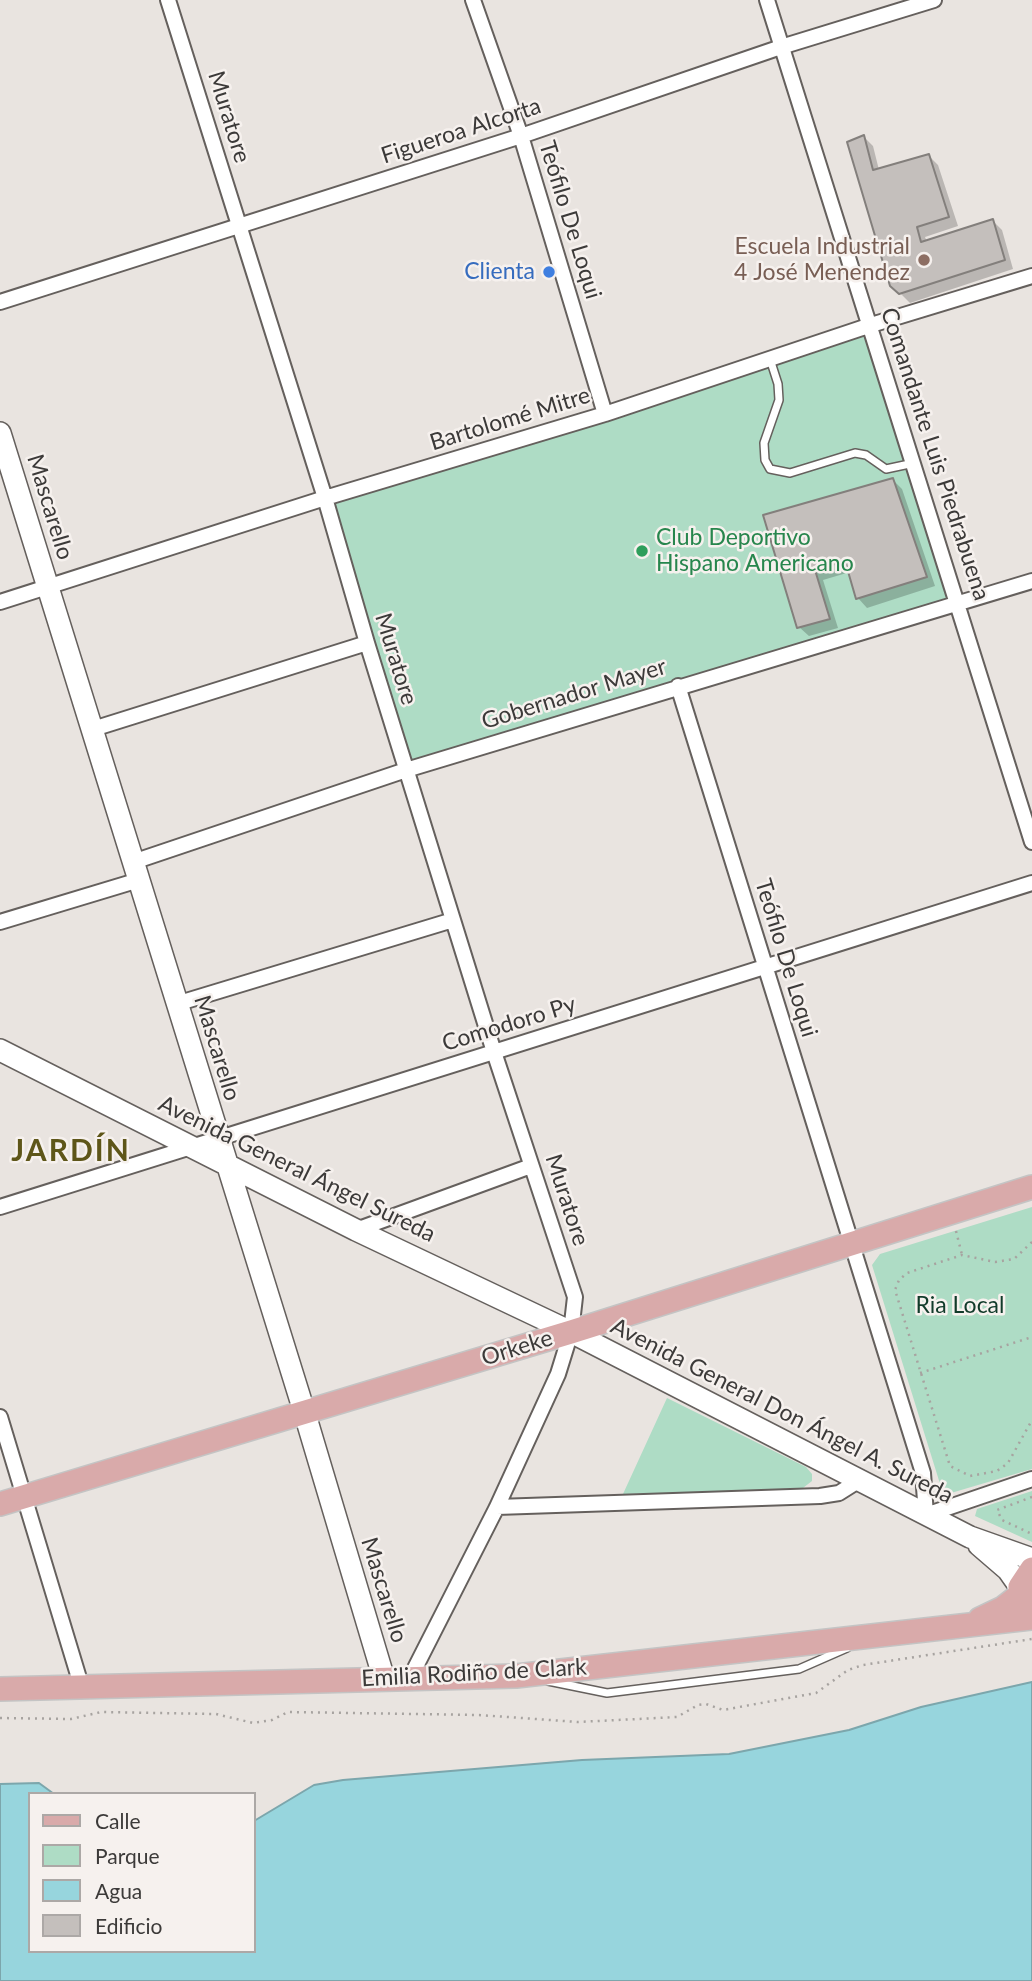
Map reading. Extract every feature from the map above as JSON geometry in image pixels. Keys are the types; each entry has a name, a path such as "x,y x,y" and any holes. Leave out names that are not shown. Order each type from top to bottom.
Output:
{"main road":[{"name":"Mascarello","path":"2,447 93,729 384,1679"},
{"name":"Avenida General Ángel Sureda","path":"0,1051 356,1230 571,1332"},
{"name":"Orkeke","path":"0,1504 571,1332 1032,1187"},
{"name":"Avenida General Don Ángel A. Sureda","path":"571,1332 970,1537 1032,1559"},
{"name":"Avenida General Don Ángel A. Sureda","path":"970,1537 1008,1570 1026,1590"},
{"name":"Emilia Rodiño de Clark","path":"947,1629 1003,1608 1026,1590"},
{"name":"Emilia Rodiño de Clark","path":"0,1689 516,1676 1032,1618"}],"street":[{"name":"Muratore","path":"168,0 325,498 367,643 494,1052 575,1297 571,1332 558,1374 497,1507 410,1678"},
{"name":"Teófilo De Loqui","path":"473,0 521,136 605,414"},
{"name":"Comandante Luis Piedrabuena","path":"767,0 1032,842"},
{"name":"Figueroa Alcorta","path":"0,302 521,136 781,47 934,0"},
{"name":"Bartolomé Mitre","path":"0,602 48,589 325,498 605,414 871,324 1032,276"},
{"name":"Gobernador Mayer","path":"0,922 406,770 1032,581"},
{"path":"93,729 367,643"},
{"name":"Teófilo De Loqui","path":"678,686 923,1473 926,1515"},
{"name":"Comodoro Py","path":"0,1207 1032,883"},
{"path":"176,1004 453,920"},
{"path":"356,1230 531,1166"},
{"path":"0,1417 82,1688"},
{"path":"926,1515 1032,1479"},
{"path":"497,1507 820,1496 839,1493 858,1481"}],"lane":[{"path":"770,359 778,384 779,400 764,443 765,460 771,469 790,473 855,453 866,455 886,469 914,463"}],"path":[{"path":"951,1213 962,1255"},
{"path":"1032,1242 1014,1259 995,1262 962,1255 907,1273 898,1280 895,1290 947,1460 958,1472 970,1476 998,1471 1008,1463 1032,1420"},
{"path":"920,1373 1032,1337"},
{"path":"1032,1497 997,1510 1002,1520 1032,1534"},
{"path":"0,1718 71,1719 101,1712 203,1714 262,1723 288,1712 479,1714 578,1722 677,1717 698,1705 706,1704 723,1710 816,1693 848,1670 863,1665 1032,1639"}],"green space":[{"name":"Club Deportivo Hispano Americano","path":"871,325 959,605 406,770 325,498"},
{"name":"Ria Local","path":"1032,1207 1032,1469 951,1493 941,1487 872,1265 880,1254"},
{"path":"667,1398 806,1467 812,1474 812,1481 799,1491 623,1494"},
{"path":"1032,1491 1032,1542 975,1516 977,1509"}],"water":[{"path":"1032,1682 1032,1981 0,1981 0,1784 39,1783 51,1792 28,1792 28,1953 256,1953 256,1820 314,1785 343,1780 582,1760 729,1754 849,1730 921,1707"}],"building":[{"path":"864,135 873,170 929,154 949,217 917,227 921,242 993,219 1005,260 899,294 890,286 847,142"},
{"path":"893,478 927,577 856,599 845,561 815,570 830,619 797,628 763,515"}],"place":[{"name":"Escuela Industrial 4 José Menendez","path":"924,260"},
{"name":"Clienta","path":"549,272"},
{"name":"Club Deportivo Hispano Americano","path":"642,551"}],"district":[{"name":"JARDÍN","path":"71,1151"}]}
